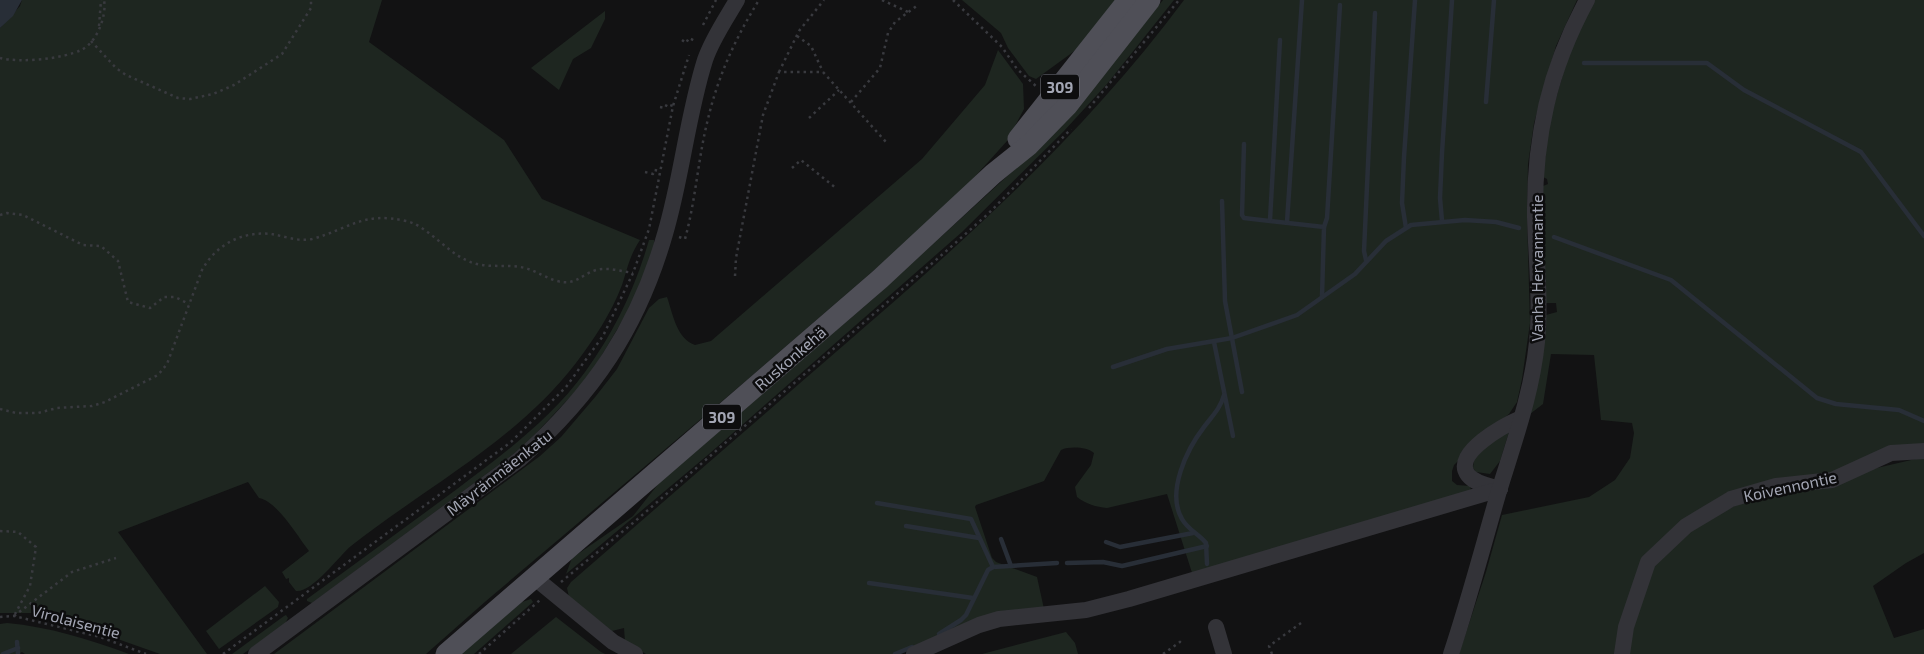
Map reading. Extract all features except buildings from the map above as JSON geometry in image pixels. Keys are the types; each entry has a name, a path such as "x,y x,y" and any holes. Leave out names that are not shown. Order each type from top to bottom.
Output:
{"main road":[{"name":"Ruskonkehä","path":"994,174 1049,100 1128,0"},
{"name":"Ruskonkehä","path":"446,654 880,279 994,174 1029,145 1067,106 1150,0"}],"street":[{"name":"Mäyränmäenkatu","path":"256,654 520,459 552,431 588,389 623,336 649,282 665,233 693,105 706,58 737,0"},
{"name":"Vanha Hervannantie","path":"1451,654 1467,608 1522,418 1537,342 1535,188 1540,128 1551,80 1572,28 1586,0"},
{"path":"1500,490 1474,481 1466,471 1466,464 1476,447 1490,435 1522,418"},
{"name":"Koivennontie","path":"1622,654 1626,627 1648,562 1686,526 1731,499 1776,486 1832,480 1891,453 1924,451"},
{"path":"914,654 992,621 1086,610 1500,490"},
{"path":"535,578 613,642 635,654"},
{"path":"1216,627 1224,654"}],"path":[{"path":"99,27 99,8 102,0"},
{"path":"0,58 29,60 72,54 82,50 91,41 104,16 102,0"},
{"path":"91,41 116,68 126,75 178,98 190,99 213,94 234,85 282,54 312,8 312,0"},
{"path":"223,654 511,442 566,387 603,336 633,273 649,229 685,239 708,119 720,79 738,35 760,0"},
{"path":"735,276 736,258 763,115 779,72 797,36 824,0"},
{"path":"882,0 908,12"},
{"path":"953,0 1002,47 1017,69 1049,100"},
{"path":"851,102 880,68 888,33 895,22 918,5"},
{"path":"797,36 811,46 823,72 886,142"},
{"path":"682,40 686,43 689,38 695,41"},
{"path":"779,72 823,72"},
{"path":"809,118 839,90"},
{"path":"660,107 665,108 667,104 673,106"},
{"path":"792,168 801,160 837,190"},
{"path":"645,172 652,174 654,170 660,171"},
{"path":"0,215 7,213 23,216 83,245 101,246 118,261 128,302 150,308 164,297 175,297 189,304"},
{"path":"0,409 16,413 38,413 57,408 92,406 105,402 158,375 167,364 208,259 222,246 235,238 254,233 310,239 359,220 375,217 408,221 467,261 485,266 526,268 558,281 568,282 578,280 597,270 633,273"},
{"path":"0,531 18,532 36,547 30,586 14,616"},
{"path":"14,616 72,572 116,558"},
{"name":"Virolaisentie","path":"0,617 14,616 100,637 146,654"},
{"path":"1272,654 1269,646 1301,623"},
{"path":"1163,654 1180,642 1180,638"}],"shaded area":[{"path":"0,0 22,0 13,16 0,28"},
{"path":"22,0 382,0 369,42 504,140 542,199 640,240 631,257 618,296 596,335 576,363 552,391 498,440 351,546 310,586 296,591 289,582 289,578 286,579 282,572 309,551 280,512 259,498 248,482 118,532 207,654 160,654 44,613 0,613 0,28 20,6"},
{"path":"962,0 1119,0 1080,47 1036,79 1029,76 1008,48 1001,33"},
{"path":"1163,0 1174,0 1107,84 1064,131 962,232 709,454 566,574 572,558 633,516 659,483 874,298 1027,158 1131,40"},
{"path":"1184,0 1577,0 1556,46 1534,123 1528,164 1527,216 1530,323 1522,379 1517,402 1509,414 1490,429 1454,465 1452,481 1457,485 1470,486 1471,491 1193,576 1167,494 1107,508 1095,506 1077,497 1075,487 1091,465 1094,453 1083,448 1061,450 1044,481 976,505 975,507 992,558 996,562 1037,577 1044,609 934,639 896,654 646,654 625,642 624,628 612,631 569,597 567,588 571,582 936,265 1024,182 1107,95"},
{"path":"1594,0 1924,0 1924,444 1852,469 1759,485 1656,550 1615,654 1459,654 1486,572 1502,515 1589,497 1615,480 1630,458 1634,433 1632,423 1601,420 1594,355 1551,354 1543,404 1530,414 1546,315 1557,312 1556,303 1546,303 1541,220 1543,186 1548,184 1547,179 1543,177 1549,122 1572,44"},
{"path":"605,11 605,19 591,48 573,59 559,90 531,68"},
{"path":"998,50 1023,84 1024,109 1007,141 971,181 894,253 426,654 274,654 540,456 561,437 617,369 649,308 659,299 667,297 676,325 683,337 689,342 695,345 711,341 922,159 985,85"},
{"path":"649,240 654,240 654,246 638,294 589,377 523,447 312,603 307,601 307,599 491,463 557,406 596,357 614,326 637,276"},
{"path":"1509,432 1500,461 1490,474 1476,472 1473,468 1474,459 1493,435"},
{"path":"1924,457 1924,553 1873,586 1894,638 1924,629 1924,654 1625,654 1648,573 1686,531 1752,497"},
{"path":"265,586 279,602 278,607 219,649 206,631"},
{"path":"531,599 533,602 474,654 460,654 522,602"},
{"path":"286,615 288,618 285,624 243,654 232,654"},
{"path":"556,617 601,652 605,654 511,654"},
{"path":"7,623 69,634 129,654 25,654 22,652 18,654 0,654 0,624"},
{"path":"1066,632 1075,643 1078,654 982,654"}],"waterway":[{"path":"1287,222 1302,0"},
{"path":"1406,228 1402,203 1415,0"},
{"path":"1442,221 1440,198 1442,153 1452,0"},
{"path":"1486,102 1494,0"},
{"path":"1324,227 1327,218 1340,5"},
{"path":"1366,260 1364,251 1375,13"},
{"path":"1270,220 1280,40"},
{"path":"1584,63 1707,63 1744,90 1861,152 1924,236"},
{"path":"1244,144 1242,215 1244,218 1324,227 1322,297"},
{"path":"1222,201 1225,301 1242,392"},
{"path":"1113,367 1167,349 1232,338 1297,315 1355,274 1386,241 1411,225 1465,220 1496,222 1519,228"},
{"path":"1554,237 1671,280 1817,398 1836,404 1899,410 1924,421"},
{"path":"1214,342 1233,436"},
{"path":"1207,564 1206,543 1182,519 1176,496 1177,484 1191,447 1218,408 1224,395"},
{"path":"877,503 971,519 993,567 1057,563"},
{"path":"906,526 979,538"},
{"path":"1106,542 1120,547 1193,533"},
{"path":"1001,539 1011,566"},
{"path":"1067,563 1103,562 1122,566 1207,546"},
{"path":"939,634 966,615 988,570 993,567"},
{"path":"869,583 973,598"},
{"path":"17,642 18,654"},
{"path":"895,654 912,647"},
{"path":"3,654 18,648"}]}
